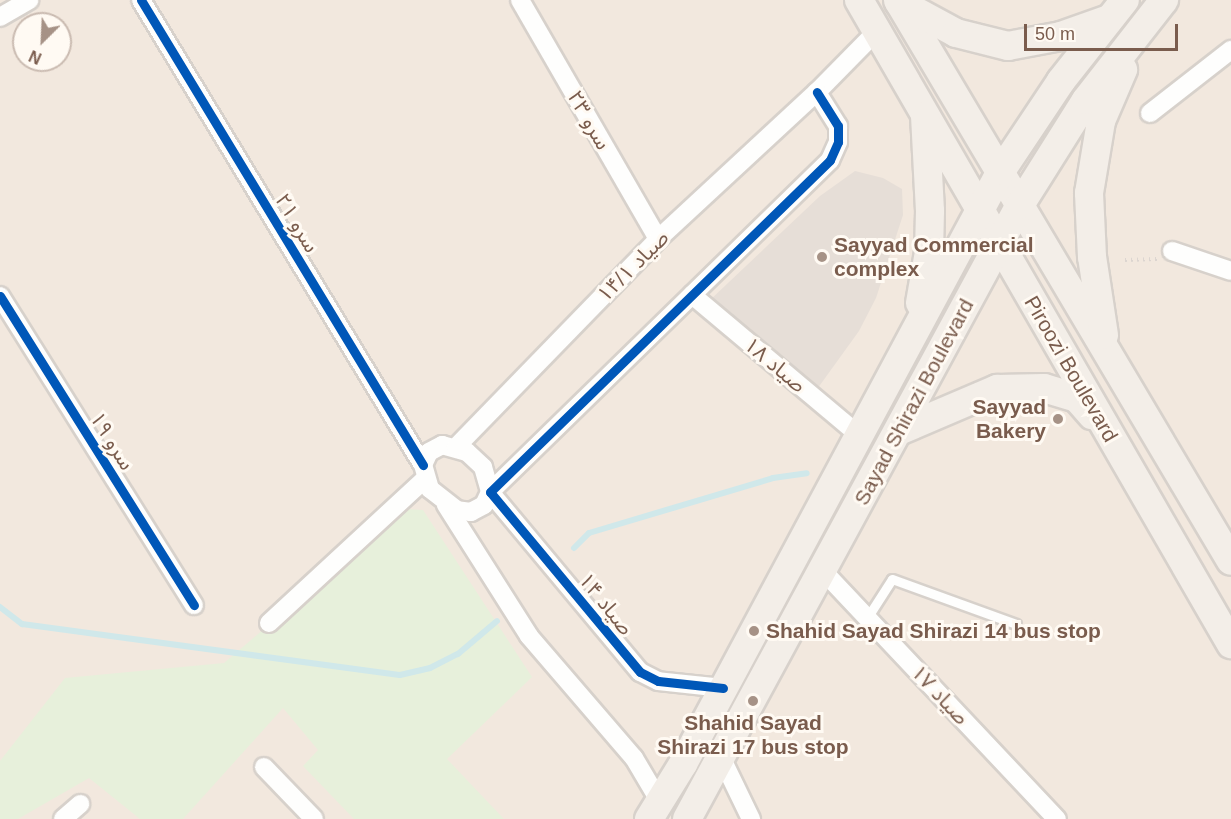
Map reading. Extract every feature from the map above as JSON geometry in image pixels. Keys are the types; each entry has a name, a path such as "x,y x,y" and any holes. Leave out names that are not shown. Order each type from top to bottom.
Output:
{"main road":[{"name":"Piroozi Boulevard","path":"859,0 981,207 1231,644"},
{"name":"Sayad Shirazi Boulevard","path":"687,819 722,759 1020,205 1086,100 1164,0"},
{"name":"Piroozi Boulevard","path":"899,1 1106,346 1231,561"},
{"path":"899,1 956,33 1008,46 1061,36 1117,10"},
{"name":"Sayad Shirazi Boulevard","path":"654,810 723,688 1001,171 1061,81 1117,10"},
{"path":"1106,346 1092,257 1089,193 1101,121 1140,30"},
{"path":"916,327 929,252 924,111"},
{"path":"899,431 997,389 1044,388 1077,398 1114,441"}],"street":[{"path":"0,17 29,0"},
{"name":"سرو ۲۱","path":"141,0 424,472"},
{"name":"سرو ۲۳","path":"520,0 657,239"},
{"name":"صیاد ۱۴/۱","path":"456,447 657,239 817,92 877,31"},
{"path":"1150,112 1231,50"},
{"path":"446,505 471,512 484,505 490,492 830,160 838,142 838,126 817,92"},
{"path":"1173,251 1231,271"},
{"name":"صیاد ۱۸","path":"692,295 859,435"},
{"name":"سرو ۱۹","path":"0,296 194,605"},
{"path":"269,623 424,472 429,452 442,445 456,447 483,467 490,492"},
{"path":"424,472 529,636 634,758 654,810"},
{"name":"صیاد ۱۴","path":"490,492 640,672 658,681 723,688"},
{"name":"صیاد ۱۷","path":"823,571 1057,819"},
{"path":"722,759 751,819"},
{"path":"264,767 314,819"},
{"path":"63,819 80,804"}],"lane":[{"path":"867,618 892,579 1016,624"}],"path":[{"path":"1125,260 1151,262 1173,251"}],"shaded area":[{"path":"0,0 1231,0 1231,819 0,819"}],"green space":[{"path":"405,509 423,510 532,677 447,759 504,819 354,819 303,766 318,750 283,708 183,819 140,819 89,778 18,819 0,819 0,761 65,678 224,663"}],"building":[{"name":"Sayyad Commercial complex","path":"855,171 883,178 902,189 903,215 876,298 859,331 815,392 709,301 820,196"}],"waterway":[{"path":"574,548 589,533 773,478 807,473"},
{"path":"0,607 22,624 400,675 430,668 458,654 497,621"}],"cycle path":[{"path":"141,0 423,465"},
{"path":"723,688 658,681 640,672 490,492 830,160 838,142 838,126 817,92"},
{"path":"0,296 194,605"}],"place":[{"name":"Sayyad Commercial complex","path":"822,257"},
{"name":"Sayyad Bakery","path":"1058,419"},
{"name":"Shahid Sayad Shirazi 14 bus stop","path":"754,631"},
{"name":"Shahid Sayad Shirazi 17 bus stop","path":"753,701"}]}
